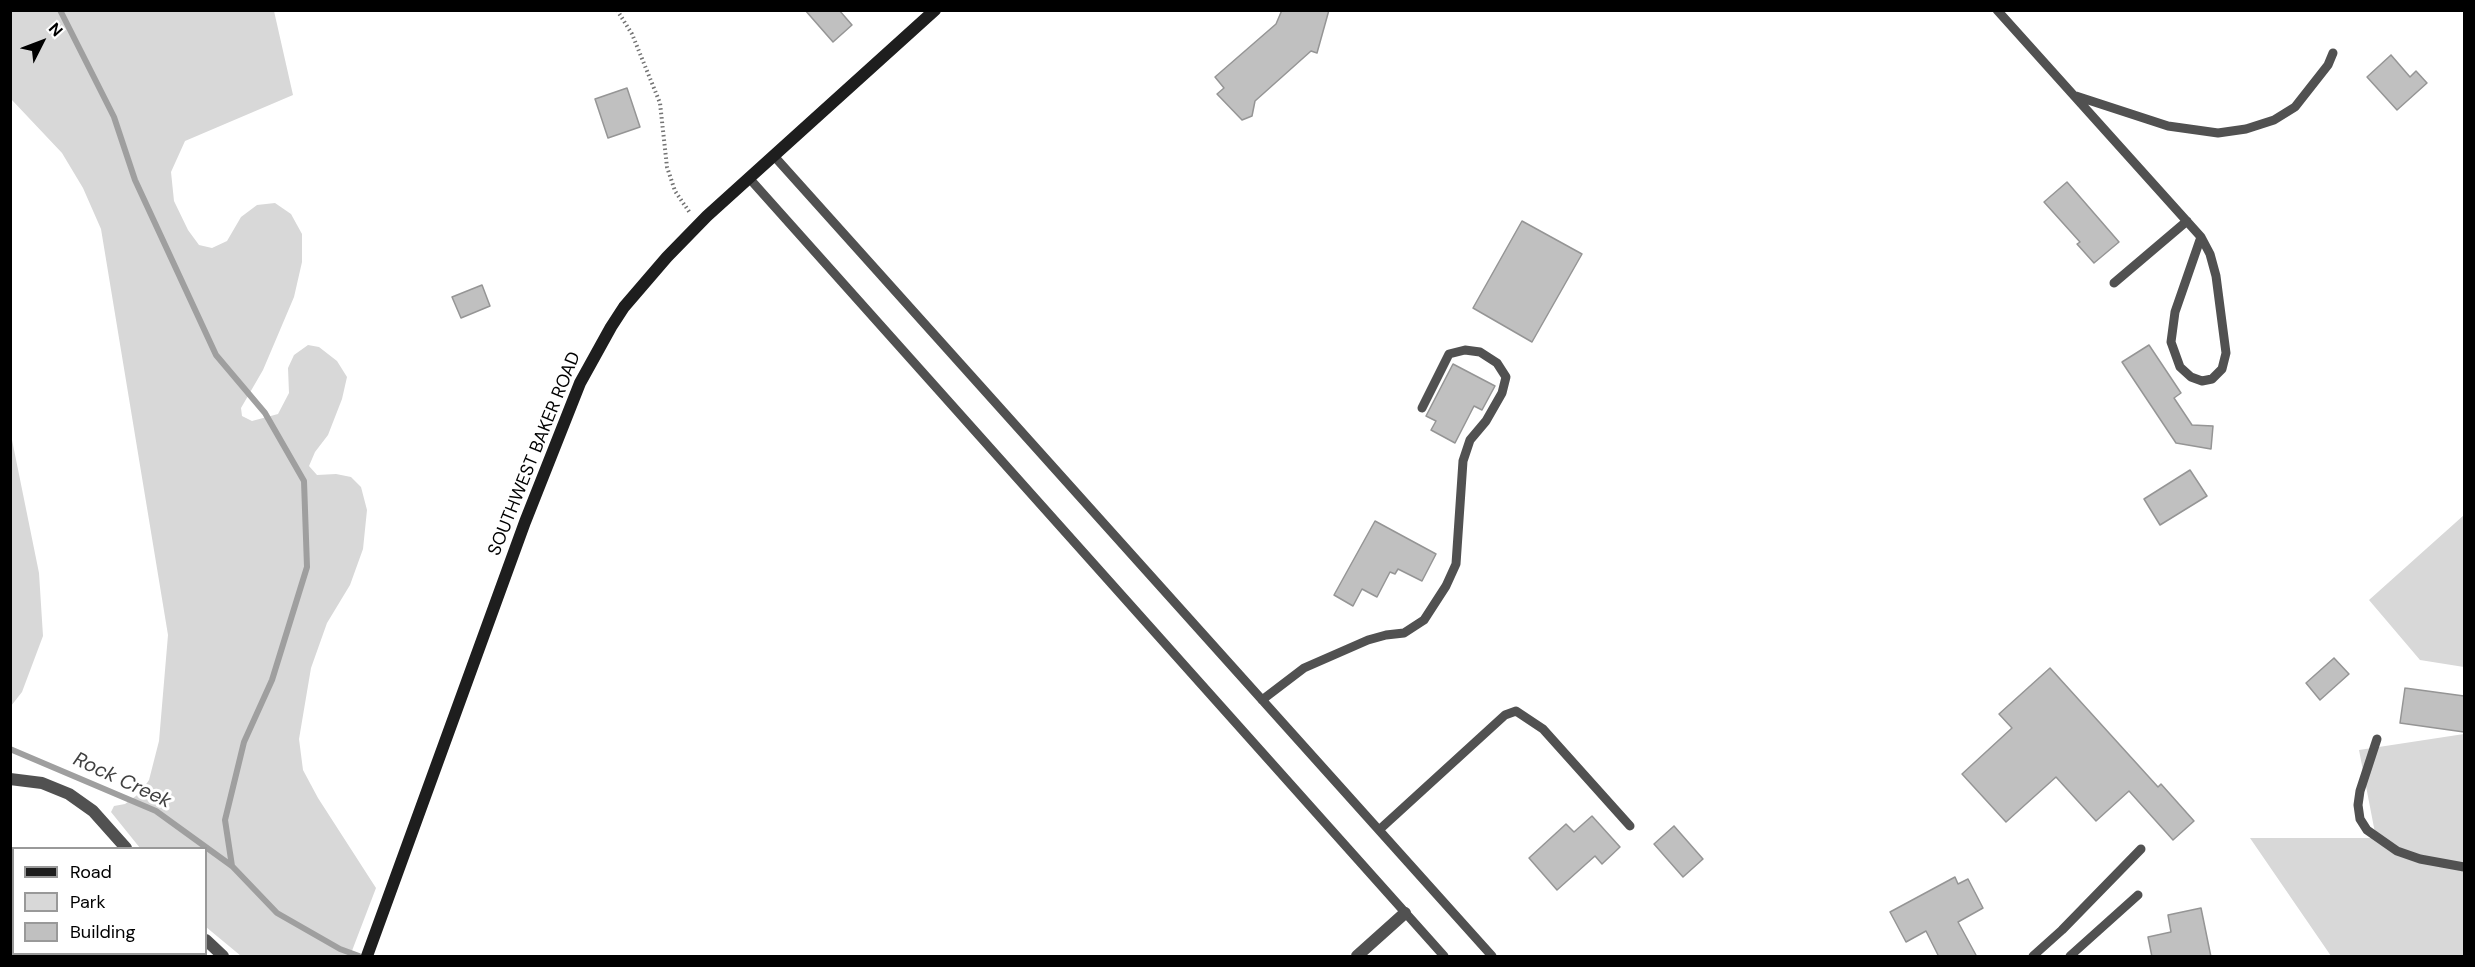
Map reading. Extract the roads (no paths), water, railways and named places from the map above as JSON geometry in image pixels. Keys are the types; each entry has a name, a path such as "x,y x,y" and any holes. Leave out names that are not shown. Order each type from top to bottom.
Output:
{"main road":[{"name":"SOUTHWEST BAKER ROAD","path":"367,957 525,522 580,383 624,307 667,256 699,224 935,10"}],"street":[{"path":"10,779 42,783 69,794 93,811 124,847"},
{"path":"1357,957 1405,913"},
{"path":"207,941 224,957"}],"lane":[{"path":"1997,10 2201,237 2210,254 2216,276 2226,352 2222,369 2212,379 2202,381 2191,378 2180,367 2171,342 2175,312 2201,237"},
{"path":"2074,96 2168,126 2218,133 2246,129 2274,120 2295,107 2328,65 2333,53"},
{"path":"774,156 1492,957"},
{"path":"749,178 1444,957"},
{"path":"2114,282 2187,221"},
{"path":"1262,700 1304,668 1368,640 1404,633 1424,620 1446,586 1456,564 1463,461 1470,440 1486,420 1502,393 1506,377 1497,363 1480,352 1465,350 1449,354 1422,408"},
{"path":"1379,830 1504,715 1516,711 1543,729 1630,826"},
{"path":"2377,739 2360,791 2358,805 2360,819 2367,830 2379,841 2397,851 2420,859 2464,867"},
{"path":"2033,957 2141,849"},
{"path":"2070,957 2138,895"}],"waterway":[{"path":"60,10 114,117 135,180 216,355 265,413 304,481 307,567 272,680 244,742 225,820 232,866"},
{"name":"Rock Creek","path":"10,749 156,811 206,847"},
{"name":"Rock Creek","path":"207,848 232,866 277,913 340,949 359,956"}]}
